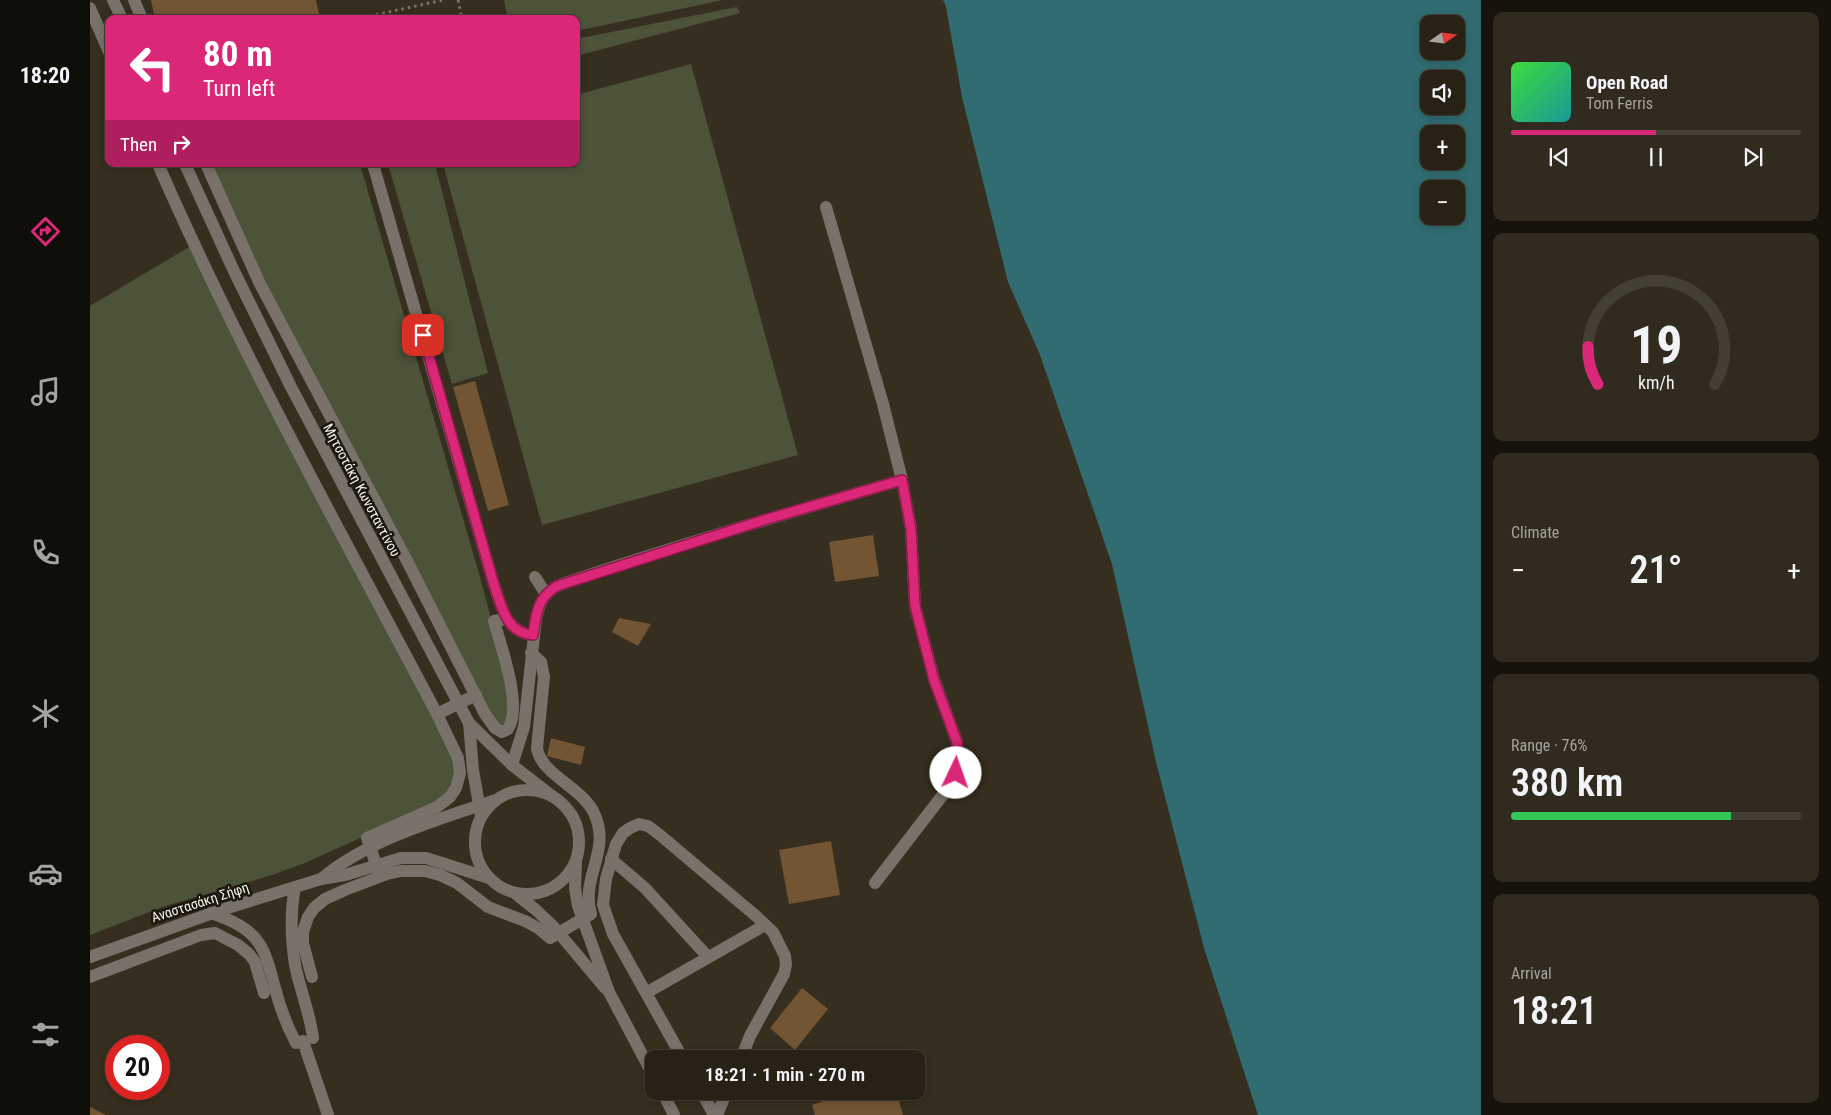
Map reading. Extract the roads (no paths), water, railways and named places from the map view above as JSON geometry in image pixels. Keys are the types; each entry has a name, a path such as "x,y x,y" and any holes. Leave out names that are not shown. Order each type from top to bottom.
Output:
{"street":[{"path":"113,0 120,15"},
{"path":"134,0 140,15"},
{"path":"90,8 105,43"},
{"path":"159,167 188,234 239,337 437,714 458,758 460,773 458,784 450,797 437,807 367,838 378,871"},
{"name":"Μητσοτάκη Κωνσταντίνου","path":"186,167 233,269 291,387 469,722"},
{"path":"207,167 260,284 476,695 495,728 502,732 508,729 513,715 512,696 494,621 506,618"},
{"path":"374,167 494,585 506,618 517,631 533,635"},
{"path":"826,207 880,395 902,480 911,529 915,606 934,680 957,742 958,754 956,773 952,783 875,883"},
{"path":"512,765 524,727 533,635 538,608 546,594 562,584 652,555 902,480"},
{"path":"535,577 546,594"},
{"path":"321,879 378,871 421,870 433,873 457,883 496,911 525,921 538,928 550,938 591,914 589,884 598,857 600,834 594,812 587,801 551,770 538,752 544,677 541,662 531,653"},
{"path":"437,714 476,695"},
{"path":"469,722 512,765 565,808 575,823 578,840 574,888 583,919 609,992 645,1060"},
{"path":"469,722 480,811 474,845 480,866 488,878"},
{"path":"321,879 348,858 444,817 480,811 509,793 523,790 538,791 552,796"},
{"path":"677,1050 613,934 603,905 604,888 616,844 623,834 639,824 648,826 682,853 765,925 778,939 785,956 784,974 745,1050"},
{"path":"312,977 303,943 305,925 311,913 325,899 402,858 426,858 488,878 503,889 514,893 532,894 555,886 568,874 576,858"},
{"path":"611,859 645,888 708,957"},
{"name":"Αναστασάκη Σήφη","path":"90,957 211,914 321,879"},
{"path":"295,887 291,925 294,953 309,1013 304,1040"},
{"path":"514,893 536,910 559,933 609,992"},
{"path":"211,914 223,917 248,931 255,937 262,948 284,1016 304,1040 328,1115"},
{"path":"646,993 765,925"},
{"path":"90,977 201,935 215,933 238,945 249,954 255,962 264,993"},
{"path":"666,1100 674,1115"},
{"path":"706,1100 715,1115"},
{"path":"715,1115 722,1100"}],"water":[{"path":"943,0 1481,0 1481,1115 1258,1115 1204,948 1157,766 1112,564 1040,355 1008,282 962,97 946,7"}]}
